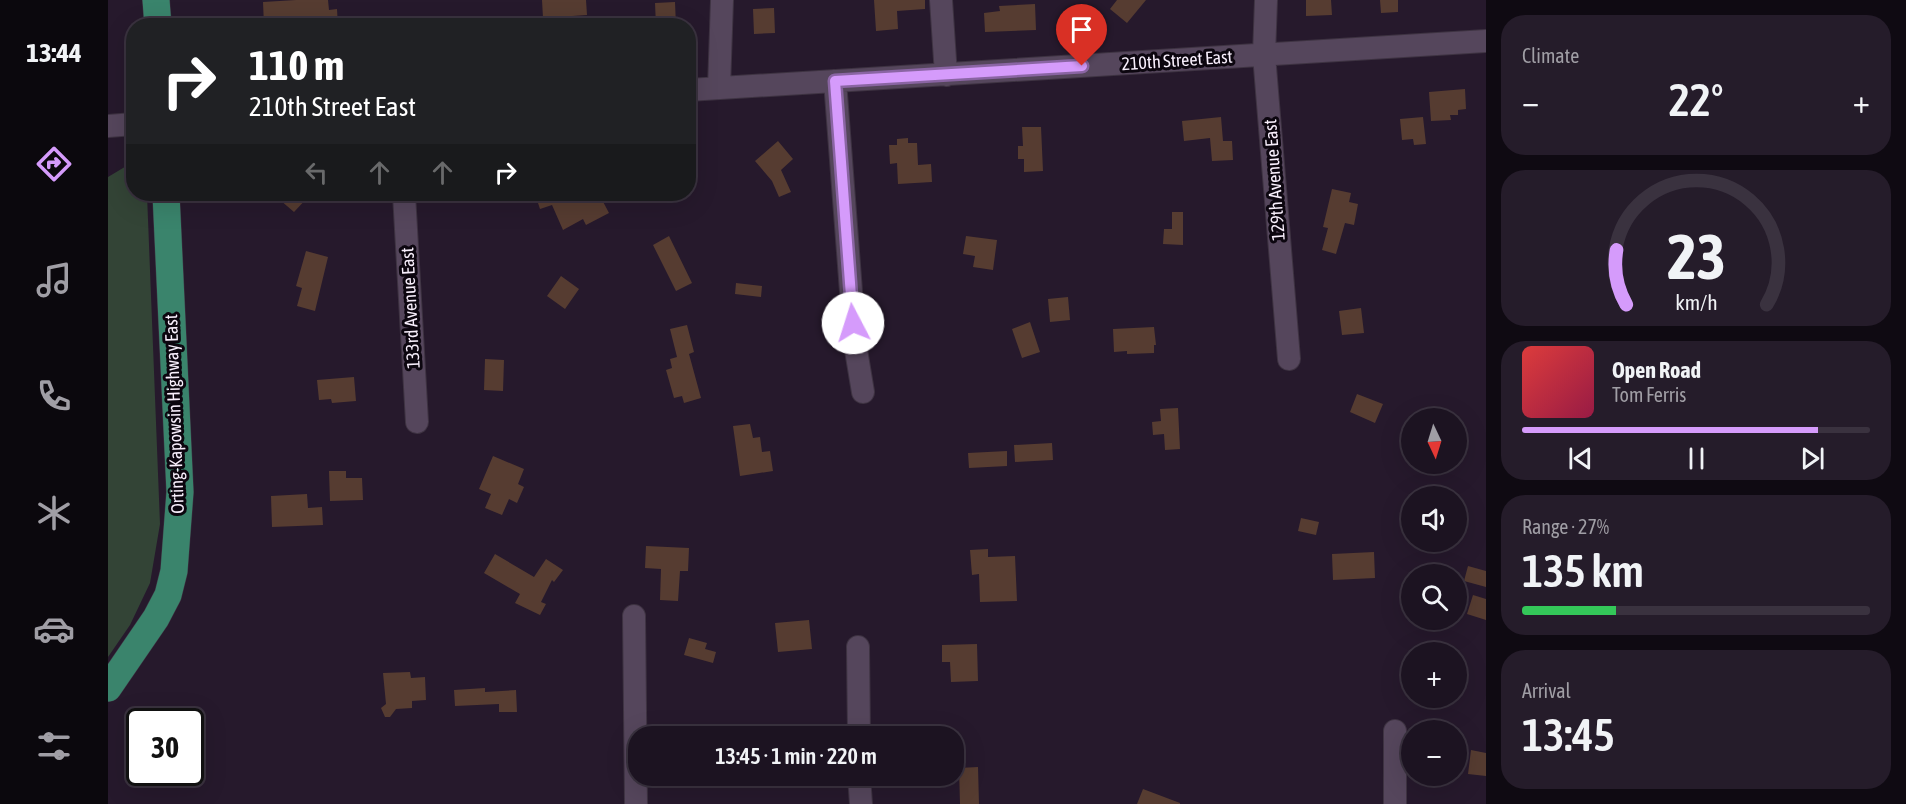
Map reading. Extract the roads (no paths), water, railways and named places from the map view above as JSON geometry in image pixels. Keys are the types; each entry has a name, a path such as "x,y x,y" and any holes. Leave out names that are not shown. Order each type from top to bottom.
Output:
{"main road":[{"path":"156,0 157,18"},
{"name":"Orting-Kapowsin Highway East","path":"108,688 156,618 168,595 177,549 180,492 166,201"}],"street":[{"path":"719,88 722,0"},
{"path":"941,0 946,75"},
{"name":"129th Avenue East","path":"1266,0 1264,55 1289,359"},
{"name":"210th Street East","path":"696,89 1486,41"},
{"path":"835,81 853,323 863,392"},
{"path":"108,126 126,125"},
{"name":"133rd Avenue East","path":"404,201 417,422"},
{"path":"634,616 636,804"},
{"path":"858,647 859,726"},
{"path":"1395,731 1395,804"},
{"path":"860,786 861,804"}]}
